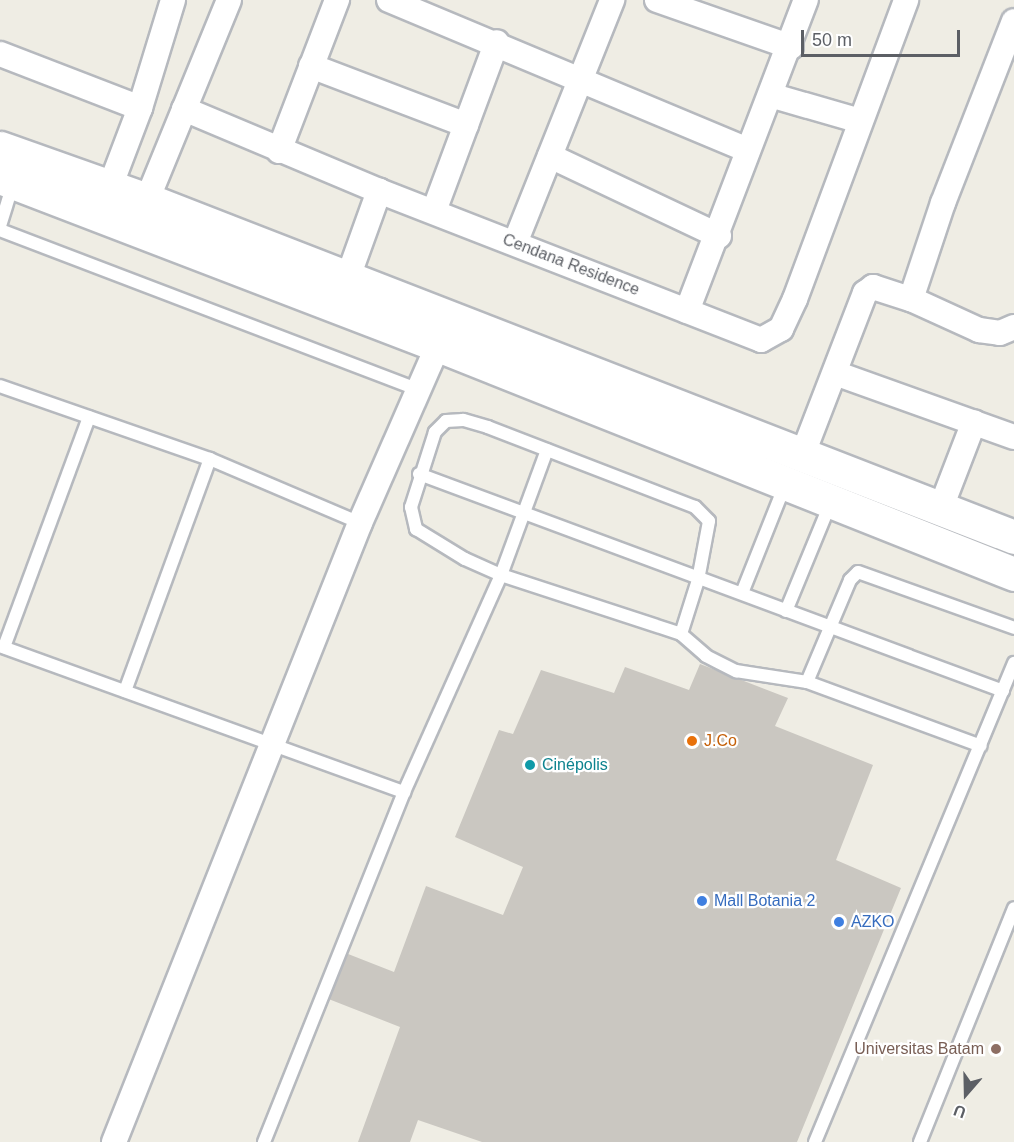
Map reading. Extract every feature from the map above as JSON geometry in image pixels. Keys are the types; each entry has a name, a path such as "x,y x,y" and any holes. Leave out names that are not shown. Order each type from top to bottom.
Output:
{"main road":[{"path":"9,166 110,187 147,200 347,280 1014,537"},
{"path":"9,166 438,345 785,485 1014,574"}],"street":[{"path":"147,200 229,0"},
{"path":"279,151 337,0"},
{"path":"389,0 497,42 748,150"},
{"path":"515,243 583,80 612,0"},
{"path":"657,0 791,47"},
{"path":"687,310 719,236 748,150 791,47 806,0"},
{"path":"770,95 860,121 906,0"},
{"path":"110,187 140,108 164,2"},
{"path":"911,299 943,203 1008,54 1014,21"},
{"path":"434,211 497,42"},
{"path":"0,54 140,108"},
{"path":"311,66 466,125"},
{"name":"Cendana Residence","path":"184,109 279,151 761,340 781,329 795,299 860,121"},
{"path":"550,156 719,236"},
{"path":"347,280 379,191"},
{"path":"802,456 865,294 873,287 911,299 979,330 1000,333 1014,327"},
{"path":"114,1142 274,746 360,523 438,345"},
{"path":"835,373 1014,437"},
{"path":"940,510 974,422"}],"lane":[{"path":"9,166 0,228 418,390"},
{"path":"0,386 210,459 360,523"},
{"path":"89,417 2,647 404,792"},
{"path":"681,634 698,580 709,521 695,507 488,427 463,420 447,422 435,432 419,474 411,507 416,529 465,559 501,575 681,634 706,656 736,671 807,682 981,746"},
{"path":"264,1142 404,792 501,575 547,450"},
{"path":"125,691 210,459"},
{"path":"419,474 1003,692"},
{"path":"742,593 785,485"},
{"path":"786,611 831,502"},
{"path":"807,682 832,629 850,580 858,572 1014,628"},
{"path":"815,1142 1014,663"},
{"path":"920,1142 1014,908"}],"building":[{"name":"Mall Botania 2","path":"700,664 788,698 775,726 873,765 836,860 901,888 797,1142 482,1142 418,1120 410,1142 358,1142 400,1027 326,998 343,952 394,972 426,886 503,915 523,867 455,837 499,730 513,734 541,670 614,693 625,667 689,690"}],"place":[{"name":"J.Co","path":"692,741"},
{"name":"Cinépolis","path":"530,765"},
{"name":"Mall Botania 2","path":"702,901"},
{"name":"AZKO","path":"839,922"},
{"name":"Universitas Batam","path":"996,1049"}]}
